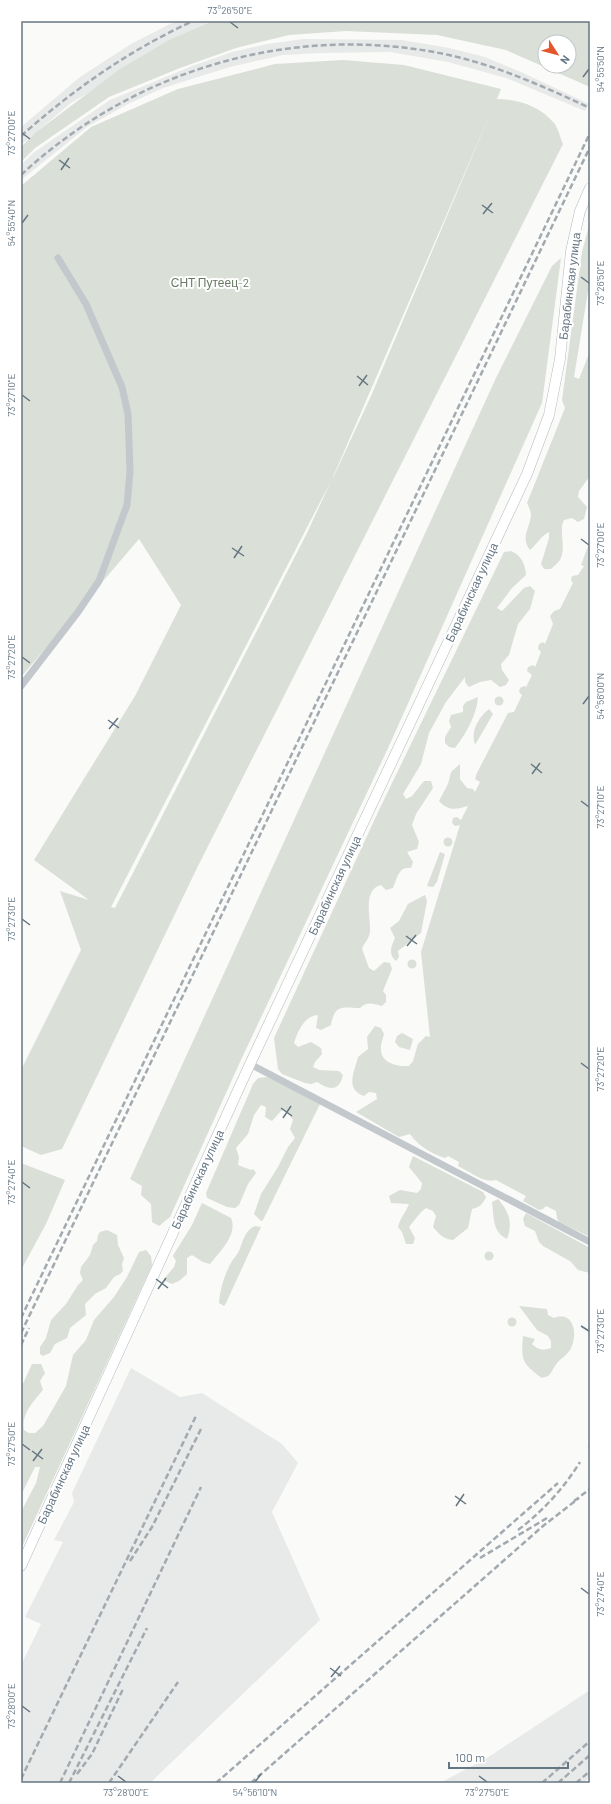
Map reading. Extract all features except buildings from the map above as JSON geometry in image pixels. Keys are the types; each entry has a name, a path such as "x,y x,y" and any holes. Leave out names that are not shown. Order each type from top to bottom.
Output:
{"main road":[{"name":"Барабинская улица","path":"21,1566 250,1064 527,474 549,415 560,359 571,251 580,211 590,188"}],"street":[{"path":"21,686 78,612 99,582 127,505 130,472 128,414 122,386 86,304 58,258"},
{"path":"250,1064 590,1242"}],"shaded area":[{"path":"176,21 220,21 181,38 71,103 21,145 21,127 80,77 131,44"},
{"path":"303,39 402,40 449,48 485,57 589,104 585,111 506,78 448,62 390,52 283,55 230,67 163,88 128,104 87,127 21,180 21,165 33,153 110,100 192,66 232,52 267,44"},
{"path":"131,1368 180,1397 202,1393 282,1444 298,1463 272,1512 320,1620 150,1783 21,1783 21,1665 41,1624 25,1617 63,1542 54,1540 74,1502 72,1493"},
{"path":"590,1690 590,1777 583,1783 440,1783 487,1758"}],"green space":[{"path":"213,21 590,21 590,87 560,74 577,74 577,34 537,34 537,64 506,50 437,35 346,31 289,35 236,48 180,68 109,97 35,148 21,162 21,147 35,133 120,69 169,40"},
{"name":"СНТ Путеец-2","path":"343,60 404,65 501,89 497,99 521,102 535,108 548,117 558,130 563,144 197,868 62,1149 41,1155 21,1146 21,1070 81,950 60,891 89,900 34,860 135,696 181,605 139,539 21,677 21,186 91,127 178,89 275,64","holes":["491,112 371,396 333,478 333,477","331,481 307,533 115,908 111,907"]},
{"path":"590,222 590,279 574,377 579,379 590,351 590,476 579,491 578,497 587,507 584,519 578,522 572,518 564,520 562,524 563,550 560,560 551,569 544,569 541,564 549,538 549,532 530,550 526,541 526,533 531,515 527,503 565,408 562,400 582,252"},
{"path":"561,258 542,403 389,746 240,1062 170,1217 159,1226 152,1222 151,1204 141,1195 142,1186 130,1179 496,378 552,266"},
{"path":"590,541 590,1237 559,1222 556,1211 546,1206 539,1210 523,1201 526,1196 496,1180 491,1181 482,1179 458,1166 459,1162 448,1156 445,1158 426,1149 410,1134 399,1137 356,1112 377,1099 376,1093 369,1092 364,1096 358,1093 354,1089 352,1080 358,1057 368,1049 367,1037 375,1026 381,1028 384,1034 381,1048 384,1058 395,1065 400,1066 409,1066 413,1061 418,1044 426,1036 430,1037 421,952 460,825 455,826 452,823 453,818 457,817 461,820 468,806 453,809 446,807 439,801 448,784 451,772 460,764 460,779 467,788 473,789 475,792 480,782 475,779 477,773 508,713 514,712 522,695 519,692 520,688 524,686 526,687 532,675 527,671 528,667 533,665 535,667 541,652 538,649 539,644 543,642 545,644 553,624 550,616 554,611 560,609 573,583 571,580 572,576 578,575 584,566 581,565"},
{"path":"511,551 518,555 522,561 525,567 526,575 512,588 497,608 502,611 524,588 530,586 535,591 530,609 518,624 509,655 501,664 502,670 509,680 506,685 500,687 491,680 480,682 469,687 465,682 465,677 446,702 429,733 421,764 403,794 406,799 412,796 424,781 431,781 433,788 416,814 412,825 419,842 417,849 407,852 413,862 411,868 401,871 393,888 386,890 381,885 371,892 369,898 370,932 369,937 362,949 369,968 374,971 384,962 390,963 392,969 383,991 386,995 386,1002 382,1006 365,1004 360,1008 341,1008 335,1013 331,1025 321,1030 316,1028 318,1015 309,1018 302,1025 294,1043 298,1047 311,1042 321,1048 322,1054 315,1062 313,1067 319,1070 339,1071 343,1075 339,1085 329,1088 317,1082 311,1084 305,1083 282,1074 278,1069 274,1038 379,810 504,552"},
{"path":"478,697 476,710 463,737 455,748 449,747 445,743 445,737 451,727 449,721 451,715 463,712 463,706 466,702"},
{"path":"497,697 501,697 503,701 501,705 497,705 495,703 495,699"},
{"path":"489,709 493,714 475,745 474,735 476,725"},
{"path":"446,838 450,838 452,842 450,846 446,846 444,844 444,840"},
{"path":"440,852 445,854 437,882 433,887 427,886"},
{"path":"425,895 427,901 421,933 398,951 399,957 396,961 391,953 391,947 395,938 390,928 399,921 408,904"},
{"path":"410,960 414,960 416,964 414,968 410,968 408,966 408,962"},
{"path":"402,1033 413,1039 410,1050 399,1047 395,1042 397,1036"},
{"path":"267,1077 290,1087 320,1104 263,1220 261,1221 254,1214 261,1194 278,1167 288,1147 295,1138 290,1129 293,1120 284,1110 281,1111 272,1121 265,1117 266,1107 261,1105 254,1115 248,1134 236,1148 239,1157 238,1165 251,1170 253,1169 256,1173 248,1184 239,1205 235,1208 227,1207 207,1198 206,1193 253,1084 258,1078"},
{"path":"413,1156 483,1192 486,1197 481,1205 472,1209 468,1228 453,1240 439,1234 433,1227 436,1216 433,1211 426,1208 409,1227 415,1238 413,1244 406,1244 402,1232 398,1227 409,1204 391,1203 389,1196 400,1190 417,1193 421,1189 422,1183 409,1167"},
{"path":"21,1163 65,1180 46,1224 21,1270"},
{"path":"498,1199 505,1208 510,1222 507,1239 502,1236 496,1228 492,1202"},
{"path":"202,1203 231,1218 233,1224 230,1237 210,1264 203,1262 192,1255 187,1258 187,1274 179,1281 172,1284 164,1279 174,1267 176,1261 173,1256 192,1225"},
{"path":"526,1213 590,1248 590,1273 578,1270 570,1261 543,1246 539,1242 535,1231 525,1226 523,1219"},
{"path":"255,1226 261,1227 224,1306 219,1303 220,1292 225,1276 247,1233"},
{"path":"107,1230 117,1235 118,1245 124,1258 122,1264 123,1271 114,1277 106,1288 95,1294 85,1304 86,1315 70,1328 67,1338 55,1344 50,1353 43,1356 40,1354 40,1347 46,1338 51,1320 66,1304 83,1280 80,1273 81,1267 90,1255 93,1245 97,1241 100,1232"},
{"path":"146,1250 151,1256 152,1265 21,1549 21,1512 36,1483 40,1467 35,1467 21,1495 21,1461 23,1458 21,1454 21,1388 32,1364 41,1364 45,1373 40,1381 43,1390 29,1408 24,1419 24,1430 29,1433 35,1433 43,1426 66,1386 73,1355 86,1340 94,1320 114,1297 127,1277 139,1252"},
{"path":"487,1252 491,1252 493,1256 491,1260 487,1260 485,1258 485,1254"},
{"path":"519,1306 547,1309 548,1315 554,1318 566,1318 573,1326 574,1338 570,1350 558,1361 550,1374 542,1378 530,1369 524,1361 522,1351 523,1336 535,1339 532,1344 536,1348 541,1349 551,1348 551,1341 548,1336 537,1330"},
{"path":"510,1318 514,1318 516,1322 514,1326 510,1326 508,1324 508,1320"}],"railway":[{"path":"21,136 61,102 102,72 146,45 193,21"},
{"path":"21,175 66,138 115,106 166,81 220,62 276,50 333,45 391,46 449,55 503,71 539,85 590,108"},
{"path":"21,1318 590,133"},
{"path":"21,1333 590,147"},
{"path":"21,1345 29,1328"},
{"path":"21,1779 196,1416"},
{"path":"130,1561 152,1527 201,1429"},
{"path":"518,1530 552,1499 580,1462"},
{"path":"216,1783 558,1483"},
{"path":"60,1783 201,1487"},
{"path":"574,1501 590,1489"},
{"path":"251,1783 543,1526 579,1498"},
{"path":"480,1558 547,1518"},
{"path":"69,1783 147,1628"},
{"path":"109,1783 178,1682"},
{"path":"77,1774 92,1754 123,1689"},
{"path":"542,1783 590,1741"},
{"path":"558,1783 590,1755"},
{"path":"576,1783 590,1771"}]}
